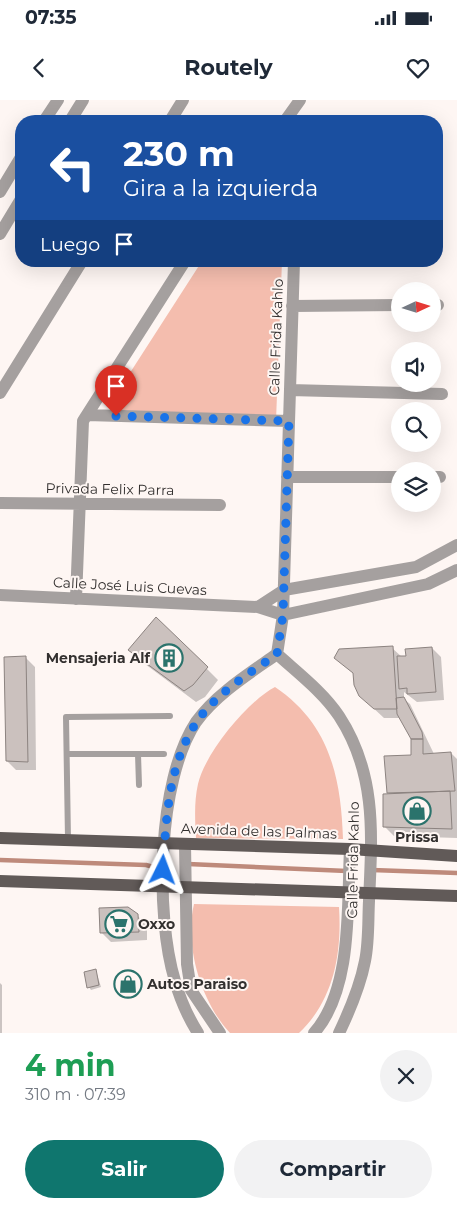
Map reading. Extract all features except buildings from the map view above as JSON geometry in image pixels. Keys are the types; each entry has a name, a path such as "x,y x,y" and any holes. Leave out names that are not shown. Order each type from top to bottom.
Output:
{"main road":[{"name":"Avenida de las Palmas","path":"0,838 350,849 457,856"},
{"path":"0,881 457,896"}],"street":[{"path":"48,115 58,100"},
{"path":"74,115 83,100"},
{"path":"174,115 183,100"},
{"path":"0,192 15,167"},
{"path":"0,234 15,209"},
{"path":"0,393 78,267"},
{"path":"76,598 78,503 83,421 181,267"},
{"name":"Calle Frida Kahlo","path":"294,267 283,615 277,654 324,696 339,716 354,745 369,792 371,851 366,960 357,995 340,1033"},
{"path":"292,306 391,305"},
{"path":"290,390 442,394"},
{"path":"87,415 289,421"},
{"path":"287,477 391,478"},
{"name":"Privada Felix Parra","path":"0,503 220,505"},
{"path":"258,606 284,590 416,567 457,545"},
{"path":"283,615 428,584 457,570"},
{"name":"Calle José Luis Cuevas","path":"0,595 258,606 283,615"},
{"path":"198,1033 190,1019 175,981 166,931 162,886 164,844 171,781 184,747 197,722 233,687 277,654"},
{"path":"185,844 184,886 187,964 192,990 220,1033"},
{"name":"Calle Frida Kahlo","path":"314,1033 331,1002 344,964 350,849"}],"lane":[{"path":"68,839 66,717 170,716"},
{"path":"67,754 164,754"},
{"path":"138,754 139,786"}],"shaded area":[{"path":"198,267 282,267 276,421 116,416 117,393"},
{"path":"275,687 294,702 309,718 329,754 339,795 343,839 196,838 195,811 198,784 209,758 218,743 241,716 264,694"},
{"path":"194,904 339,907 340,924 337,958 328,991 311,1020 299,1033 230,1033 211,1006 197,972 191,937 191,920"}],"waterway":[{"path":"0,860 146,865 161,869"},
{"path":"188,864 347,871"},
{"path":"372,870 457,873"}],"place":[{"name":"Mensajeria Alf","path":"169,658"},
{"name":"Prissa","path":"417,811"},
{"name":"Oxxo","path":"119,924"},
{"name":"Autos Paraiso","path":"128,984"}],"route":[{"path":"116,416 289,421 283,615 277,654 219,698 197,722 184,747 171,781 163,870"}]}
